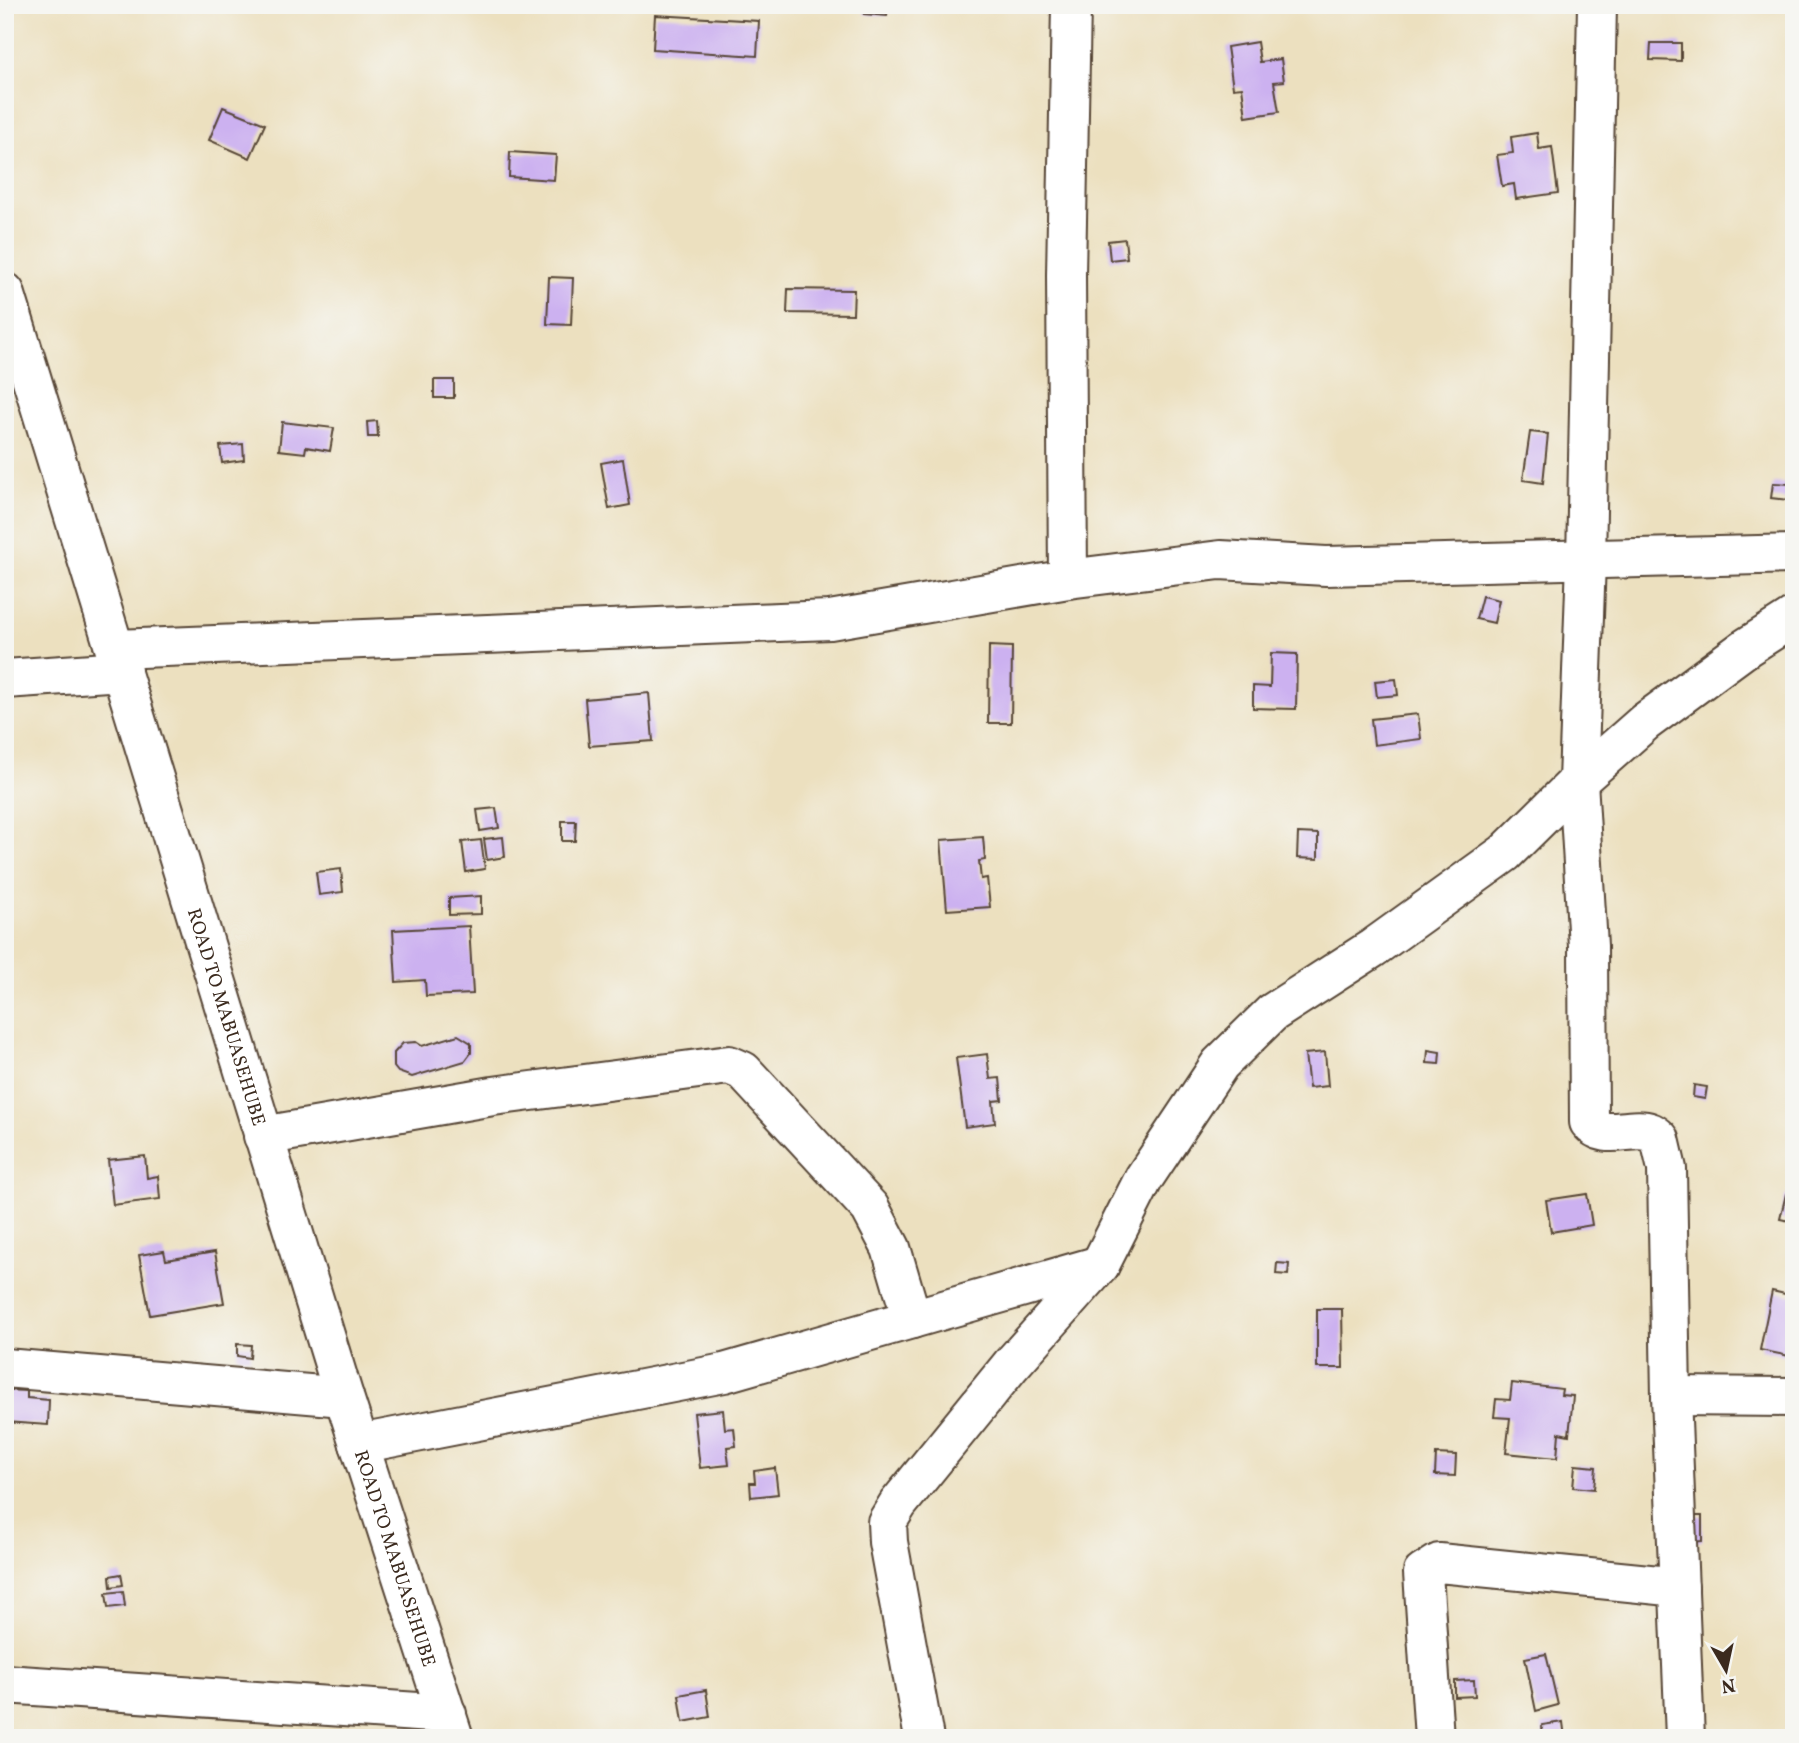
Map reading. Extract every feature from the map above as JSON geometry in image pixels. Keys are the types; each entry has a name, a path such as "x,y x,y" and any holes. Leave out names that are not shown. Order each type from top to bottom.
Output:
{"street":[{"path":"1068,579 1066,275 1071,5"},
{"path":"1597,5 1586,561 1578,781 1588,946 1589,1122 1606,1132 1648,1131 1660,1139 1667,1169 1671,1396 1685,1738"},
{"name":"ROAD TO MABUASEHUBE","path":"5,292 263,1136 450,1726"},
{"path":"5,679 119,660 831,620 1068,579 1220,560 1326,566 1794,554"},
{"path":"923,1738 888,1542 887,1522 898,1504 1011,1365 1100,1265 1144,1178 1220,1064 1272,1013 1373,948 1505,853 1578,781 1645,722 1794,617"},
{"path":"263,1136 493,1096 729,1065 743,1071 870,1208 891,1248 912,1319"},
{"path":"359,1444 724,1373 1100,1265"},
{"path":"5,1368 344,1397"},
{"path":"1671,1396 1794,1397"},
{"path":"1434,1738 1423,1573 1429,1568 1439,1563 1679,1587"},
{"path":"5,1684 450,1726"}],"building":[{"path":"865,5 888,5 887,16 864,14"},
{"path":"655,15 759,21 757,56 653,49"},
{"path":"1257,42 1260,62 1281,59 1284,81 1274,82 1279,112 1246,117 1242,87 1233,88 1227,47"},
{"path":"1651,43 1681,43 1681,61 1650,60"},
{"path":"223,107 265,124 250,158 209,140"},
{"path":"1537,133 1539,149 1552,147 1558,193 1516,199 1514,184 1502,186 1497,155 1513,153 1511,137"},
{"path":"510,152 556,155 554,180 509,177"},
{"path":"1125,239 1127,258 1110,260 1108,241"},
{"path":"549,277 573,278 571,325 547,324"},
{"path":"788,289 854,290 853,314 787,313"},
{"path":"434,380 454,380 454,398 434,398"},
{"path":"377,421 378,437 368,437 367,422"},
{"path":"282,422 334,428 330,451 306,447 305,453 279,450"},
{"path":"1530,432 1548,434 1543,483 1523,480"},
{"path":"243,444 244,460 222,463 220,446"},
{"path":"623,459 630,505 609,509 601,463"},
{"path":"1773,483 1791,484 1789,500 1771,498"},
{"path":"1482,596 1499,600 1494,623 1476,619"},
{"path":"989,646 1012,647 1011,723 988,723"},
{"path":"1271,653 1297,654 1296,709 1253,708 1253,686 1270,687"},
{"path":"1396,679 1398,695 1377,697 1375,681"},
{"path":"649,693 653,741 589,746 585,699"},
{"path":"1418,714 1421,739 1374,745 1371,719"},
{"path":"496,808 499,828 480,831 477,810"},
{"path":"562,821 576,821 575,841 562,841"},
{"path":"1298,833 1318,834 1318,859 1297,858"},
{"path":"503,837 505,857 487,860 484,839"},
{"path":"983,837 985,860 979,861 981,879 987,878 990,907 947,910 941,840"},
{"path":"481,840 485,869 466,872 462,842"},
{"path":"341,869 343,892 319,895 316,872"},
{"path":"481,896 481,914 449,915 449,898"},
{"path":"469,926 473,994 426,996 425,980 396,982 393,930"},
{"path":"458,1035 471,1043 471,1053 465,1061 412,1077 398,1072 394,1067 394,1053 403,1043 416,1042 422,1046"},
{"path":"1428,1050 1440,1052 1439,1064 1427,1063"},
{"path":"1325,1052 1328,1086 1309,1088 1305,1054"},
{"path":"987,1054 990,1079 1000,1078 1002,1100 993,1101 995,1123 965,1127 956,1058"},
{"path":"1694,1085 1707,1087 1705,1099 1693,1097"},
{"path":"145,1156 147,1178 158,1176 160,1199 113,1205 108,1160"},
{"path":"1587,1194 1592,1225 1551,1232 1546,1200"},
{"path":"1786,1194 1794,1196 1794,1222 1780,1219"},
{"path":"164,1251 166,1260 215,1252 224,1303 150,1315 139,1255"},
{"path":"1277,1263 1289,1264 1288,1275 1276,1274"},
{"path":"1772,1291 1794,1296 1794,1357 1760,1350"},
{"path":"1317,1309 1342,1309 1343,1368 1317,1368"},
{"path":"237,1344 251,1345 250,1358 237,1356"},
{"path":"1512,1383 1562,1389 1561,1395 1573,1396 1569,1435 1559,1433 1557,1458 1506,1453 1510,1418 1494,1417 1496,1399 1510,1400"},
{"path":"5,1390 27,1391 27,1398 49,1400 48,1425 5,1422"},
{"path":"723,1410 725,1429 734,1428 736,1446 727,1447 729,1465 700,1468 694,1413"},
{"path":"1436,1454 1456,1455 1455,1476 1435,1475"},
{"path":"1575,1465 1596,1467 1594,1489 1573,1487"},
{"path":"775,1468 778,1494 751,1497 750,1483 755,1483 754,1471"},
{"path":"1684,1516 1702,1516 1702,1541 1685,1542"},
{"path":"121,1574 123,1585 111,1587 110,1576"},
{"path":"123,1591 125,1606 108,1608 106,1593"},
{"path":"1546,1654 1558,1705 1536,1711 1525,1658"},
{"path":"1474,1680 1475,1696 1455,1697 1455,1681"},
{"path":"706,1690 710,1717 683,1722 679,1695"},
{"path":"1563,1722 1565,1738 1543,1738 1542,1725"}]}
